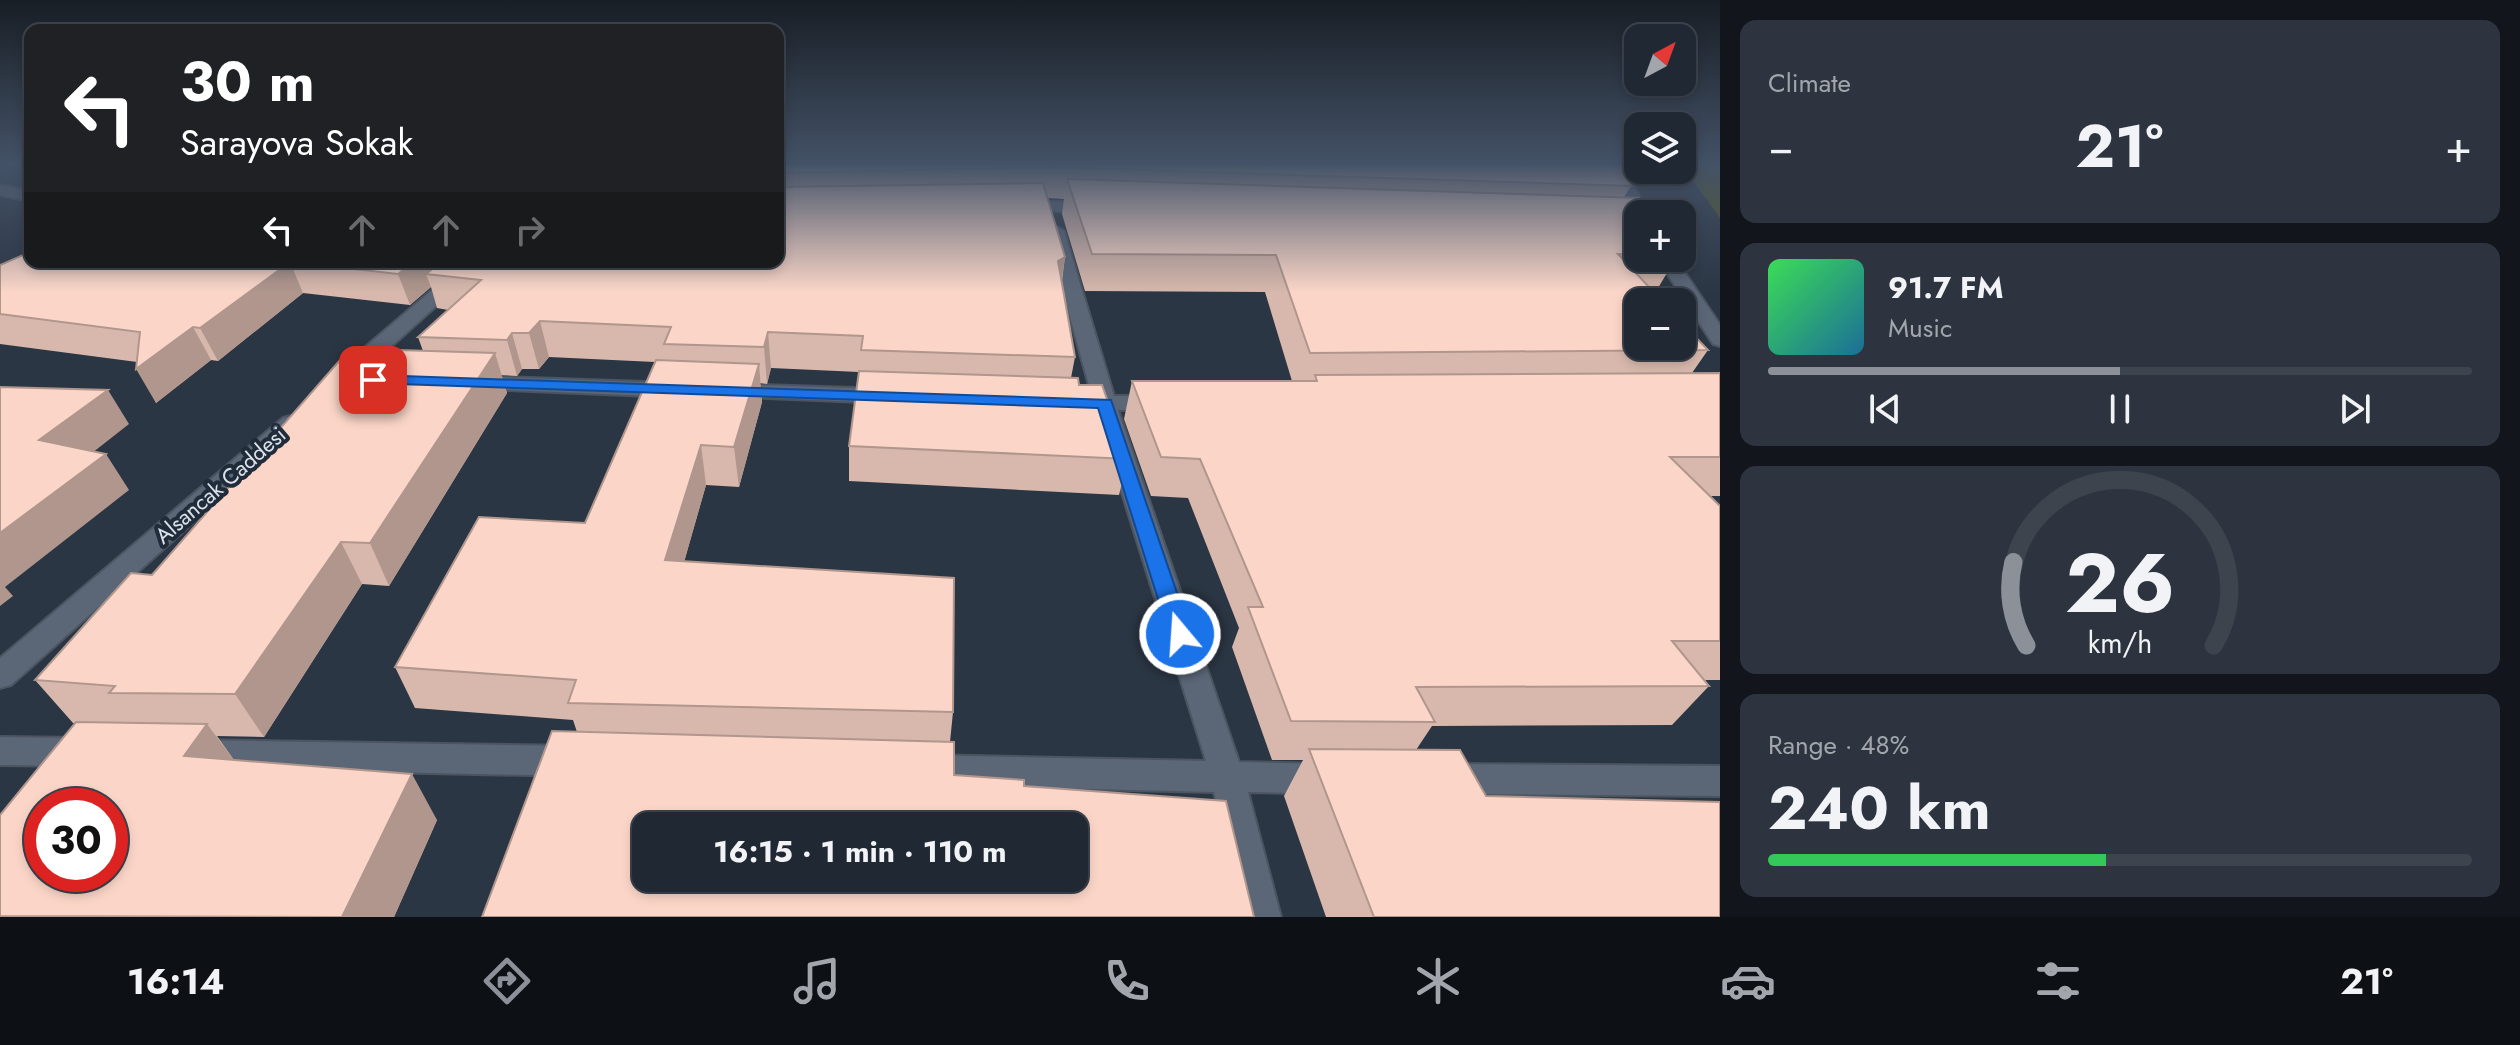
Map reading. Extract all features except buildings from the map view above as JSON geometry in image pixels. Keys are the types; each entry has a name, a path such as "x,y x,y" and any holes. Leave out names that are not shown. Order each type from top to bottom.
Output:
{"street":[{"path":"1049,208 1105,404 1228,778 1262,917"},
{"path":"1105,208 1112,208"},
{"name":"Alsancak Caddesi","path":"0,676 469,268"},
{"path":"1675,272 1720,340"},
{"path":"342,379 373,380"},
{"path":"453,382 914,397"},
{"path":"1057,402 1184,403"},
{"path":"0,751 110,753"},
{"path":"173,754 610,762"},
{"path":"895,769 1355,779"},
{"path":"1418,779 1720,781"}],"route":[{"path":"373,380 1105,404 1180,634"}]}
